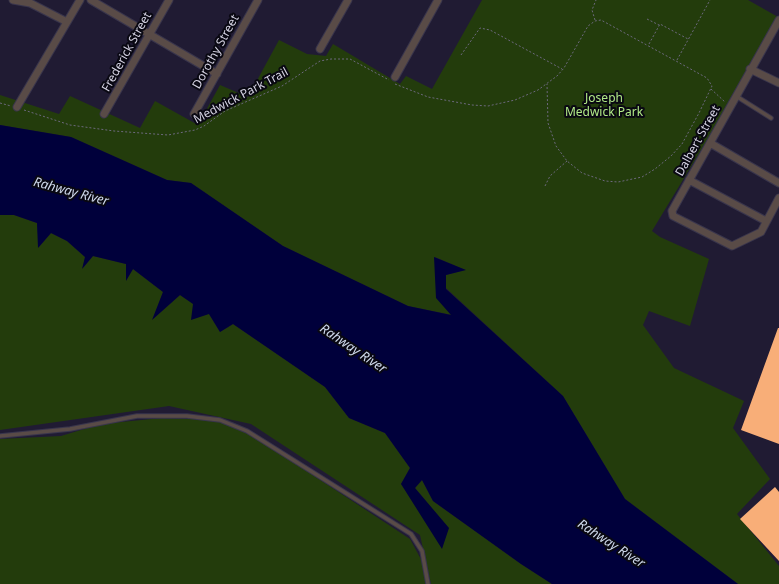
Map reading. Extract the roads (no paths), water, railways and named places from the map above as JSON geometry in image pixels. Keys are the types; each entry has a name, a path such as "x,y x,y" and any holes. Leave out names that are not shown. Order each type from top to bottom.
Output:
{"street":[{"path":"13,0 30,3 67,22"},
{"path":"17,107 80,0"},
{"path":"91,0 217,74"},
{"name":"Frederick Street","path":"104,114 169,0"},
{"name":"Dorothy Street","path":"194,114 258,0"},
{"path":"320,49 348,0"},
{"path":"395,77 438,0"},
{"name":"Dalbert Street","path":"766,221 760,232 732,246 673,216 672,211 750,69 779,20"},
{"path":"750,69 779,83"},
{"path":"710,142 778,181"},
{"path":"689,180 766,221 779,198"}],"lane":[{"path":"736,96 771,118"},
{"path":"0,436 70,429 137,416 187,416 220,420 247,431 411,534 422,551 428,584"}],"water":[{"name":"Rahway River","path":"0,125 71,137 167,180 191,183 283,246 408,306 451,315 436,298 434,257 466,270 446,275 446,289 563,396 625,499 738,584 552,584 521,564 433,501 422,480 415,488 449,528 442,549 401,484 410,468 385,433 349,418 325,387 233,324 220,332 209,314 191,320 193,304 180,295 152,320 163,292 133,269 126,281 126,264 93,256 82,269 85,257 67,241 51,233 38,248 37,223 14,215 0,215"}],"park label":[{"name":"Joseph Medwick Park","path":"604,106"}]}
